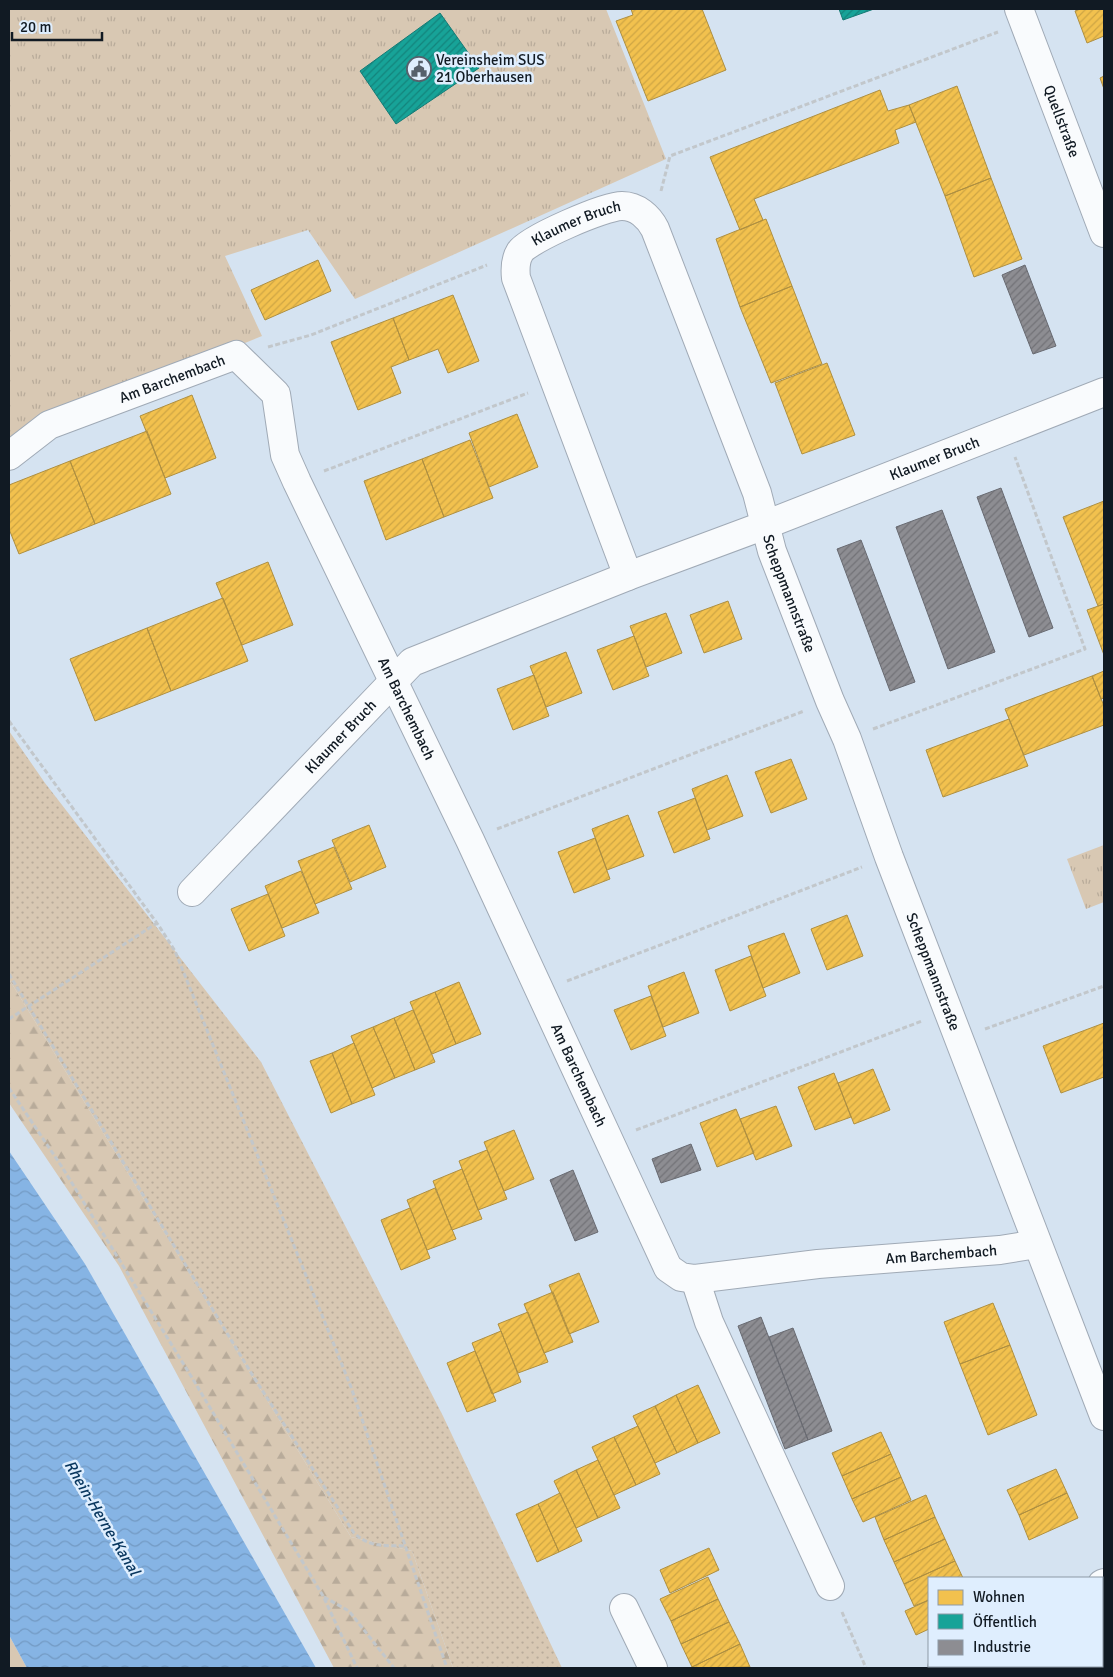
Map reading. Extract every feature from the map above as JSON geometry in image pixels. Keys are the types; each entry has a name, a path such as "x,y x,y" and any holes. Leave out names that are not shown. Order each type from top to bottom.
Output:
{"street":[{"name":"Quellstraße","path":"1022,15 1104,233"},
{"name":"Klaumer Bruch","path":"628,576 516,278 515,265 519,253 526,245 540,237 608,208 622,206 635,208 652,223"},
{"path":"652,223 757,493 765,525"},
{"name":"Am Barchembach","path":"9,456 49,424 236,355 276,394 285,455 296,482 470,840 668,1268 680,1277 695,1279 818,1264 1000,1250 1037,1244"},
{"name":"Klaumer Bruch","path":"192,892 412,662 628,576 765,525 1104,392"},
{"name":"Scheppmannstraße","path":"765,525 772,551 847,740 889,857 1104,1416"},
{"path":"695,1279 709,1322 830,1586"},
{"path":"624,1608 653,1668"}],"path":[{"path":"652,223 670,156 1022,15"},
{"path":"236,355 312,335 519,253"},
{"path":"296,482 555,383"},
{"path":"847,740 1085,649 1005,430"},
{"path":"470,840 830,701"},
{"path":"9,721 157,923 175,951 351,1387 447,1668"},
{"path":"540,991 889,857"},
{"path":"9,1019 157,923"},
{"path":"9,974 253,1376 354,1533 364,1542 377,1545 404,1546"},
{"path":"958,1038 1104,986"},
{"path":"610,1140 948,1011"},
{"path":"9,1088 62,1167 324,1596 357,1668"},
{"path":"830,1586 866,1668"},
{"path":"324,1596 349,1611 394,1668"}],"green space":[{"path":"9,9 606,9 666,159 355,299 308,230 225,256 262,336 9,439"},
{"path":"9,731 45,783 261,1062 443,1416 562,1668 453,1668 412,1551 351,1537 9,979"},
{"path":"1104,845 1104,902 1086,909 1067,859"},
{"path":"9,979 351,1537 412,1551 453,1668 334,1668 119,1266 9,1103"},
{"path":"9,1635 27,1668 9,1668"}],"water":[{"name":"Rhein-Herne-Kanal","path":"9,1151 85,1264 316,1668 27,1668 9,1635"}],"building: Wohnen":[{"path":"631,9 702,9 726,70 648,101 616,21 633,15"},
{"path":"1080,9 1104,9 1104,36 1087,43 1075,11"},
{"path":"1104,76 1104,89 1100,78"},
{"path":"957,86 991,178 945,196 909,105"},
{"path":"880,90 888,111 909,105 916,122 895,130 899,143 754,199 763,220 740,230 710,157"},
{"path":"991,178 1022,259 974,277 945,196"},
{"path":"766,219 792,286 740,307 716,239"},
{"path":"318,260 331,291 265,320 251,290"},
{"path":"792,286 822,364 771,383 740,307"},
{"path":"453,295 479,361 448,373 438,349 409,360 393,318"},
{"path":"393,318 409,360 391,367 401,393 358,410 331,342"},
{"path":"827,363 855,435 802,454 775,383"},
{"path":"192,395 216,458 165,478 140,416"},
{"path":"517,414 538,467 489,487 469,433"},
{"path":"147,431 171,494 95,524 70,461"},
{"path":"470,440 493,498 444,517 422,459"},
{"path":"422,459 444,517 386,540 364,481"},
{"path":"70,461 95,524 19,554 9,529 9,485"},
{"path":"1104,501 1104,604 1098,606 1063,517"},
{"path":"268,562 293,625 242,645 216,583"},
{"path":"223,598 248,661 171,691 147,628"},
{"path":"728,601 742,639 704,653 690,615"},
{"path":"1104,604 1104,655 1087,610"},
{"path":"666,613 682,653 646,667 630,626"},
{"path":"147,628 171,691 95,721 70,659"},
{"path":"634,636 649,676 613,690 597,650"},
{"path":"566,652 582,693 546,707 530,666"},
{"path":"1104,671 1104,698 1101,699 1092,676"},
{"path":"534,675 549,716 513,730 497,689"},
{"path":"1092,676 1104,706 1104,725 1024,755 1005,709"},
{"path":"1009,719 1028,766 943,797 926,750"},
{"path":"791,759 807,799 771,813 755,772"},
{"path":"727,775 743,816 707,830 692,789"},
{"path":"695,798 710,839 674,853 658,812"},
{"path":"628,815 644,856 607,870 592,829"},
{"path":"369,825 386,867 350,882 332,840"},
{"path":"595,838 610,879 574,893 558,852"},
{"path":"334,847 352,889 315,904 298,861"},
{"path":"301,871 319,913 282,928 265,886"},
{"path":"268,894 285,936 249,951 231,909"},
{"path":"847,915 863,956 827,970 811,929"},
{"path":"784,933 800,973 763,988 748,946"},
{"path":"751,956 766,996 730,1011 715,970"},
{"path":"684,972 699,1013 663,1027 648,986"},
{"path":"459,982 481,1034 456,1044 435,992"},
{"path":"435,992 456,1044 432,1054 410,1002"},
{"path":"651,996 666,1036 631,1050 614,1010"},
{"path":"413,1010 435,1062 415,1070 394,1018"},
{"path":"394,1018 415,1070 395,1078 373,1027"},
{"path":"1104,1023 1104,1077 1061,1093 1043,1046"},
{"path":"373,1027 395,1078 372,1088 351,1036"},
{"path":"354,1043 375,1095 352,1104 332,1053"},
{"path":"332,1053 352,1104 331,1113 310,1061"},
{"path":"873,1069 890,1110 854,1124 838,1083"},
{"path":"834,1073 851,1117 815,1130 798,1087"},
{"path":"776,1106 792,1146 756,1160 740,1119"},
{"path":"736,1109 754,1153 717,1167 700,1123"},
{"path":"514,1130 534,1179 504,1191 484,1142"},
{"path":"487,1150 507,1199 478,1210 459,1161"},
{"path":"462,1169 482,1219 452,1230 433,1181"},
{"path":"435,1188 456,1239 427,1250 407,1200"},
{"path":"410,1208 430,1258 401,1270 381,1220"},
{"path":"579,1273 599,1322 569,1334 549,1285"},
{"path":"553,1292 573,1342 544,1353 524,1304"},
{"path":"993,1303 1010,1345 960,1364 944,1322"},
{"path":"528,1312 548,1362 518,1373 498,1324"},
{"path":"501,1331 521,1382 492,1394 472,1343"},
{"path":"1010,1345 1037,1415 988,1435 960,1364"},
{"path":"475,1351 496,1401 467,1412 447,1363"},
{"path":"698,1385 720,1433 698,1443 676,1395"},
{"path":"676,1395 698,1443 677,1453 655,1406"},
{"path":"655,1406 677,1453 655,1463 633,1416"},
{"path":"638,1426 660,1474 636,1485 614,1437"},
{"path":"881,1432 891,1454 842,1476 832,1453"},
{"path":"614,1437 636,1485 614,1495 592,1447"},
{"path":"891,1454 901,1477 852,1499 842,1476"},
{"path":"598,1460 620,1508 598,1518 576,1470"},
{"path":"1056,1469 1067,1493 1019,1515 1007,1490"},
{"path":"576,1470 598,1518 576,1528 554,1481"},
{"path":"901,1477 911,1500 863,1522 852,1499"},
{"path":"560,1493 582,1541 559,1552 538,1504"},
{"path":"1067,1493 1078,1518 1029,1540 1019,1515"},
{"path":"926,1495 935,1517 884,1540 875,1517"},
{"path":"538,1504 559,1552 537,1562 516,1514"},
{"path":"935,1517 945,1539 894,1562 884,1540"},
{"path":"945,1539 955,1561 904,1584 894,1562"},
{"path":"709,1548 719,1570 670,1593 660,1570"},
{"path":"955,1561 963,1577 928,1577 928,1600 914,1606 904,1584"},
{"path":"708,1577 718,1599 671,1621 660,1599"},
{"path":"718,1599 729,1622 681,1644 671,1621"},
{"path":"928,1600 928,1629 916,1635 905,1611"},
{"path":"729,1622 740,1644 692,1667 681,1644"},
{"path":"1103,1626 1104,1668 1069,1668 1103,1667"},
{"path":"740,1644 750,1667 692,1667"},
{"path":"1044,1667 1044,1668 1016,1668"}],"building: Öffentlich":[{"path":"839,9 874,9 843,20"},
{"name":"Vereinsheim SUS 21 Oberhausen","path":"440,13 479,68 396,124 360,71"}],"building: Industrie":[{"path":"1025,265 1056,346 1033,354 1002,275"},
{"path":"1001,488 1053,628 1029,637 977,497"},
{"path":"942,510 995,652 948,669 896,527"},
{"path":"861,540 915,682 890,691 837,549"},
{"path":"691,1144 701,1170 661,1183 652,1159"},
{"path":"573,1170 598,1232 575,1241 550,1180"},
{"path":"761,1317 808,1440 785,1449 738,1326"},
{"path":"793,1328 832,1431 808,1440 769,1337"}],"place":[{"name":"Vereinsheim SUS 21 Oberhausen","path":"419,69"}]}
